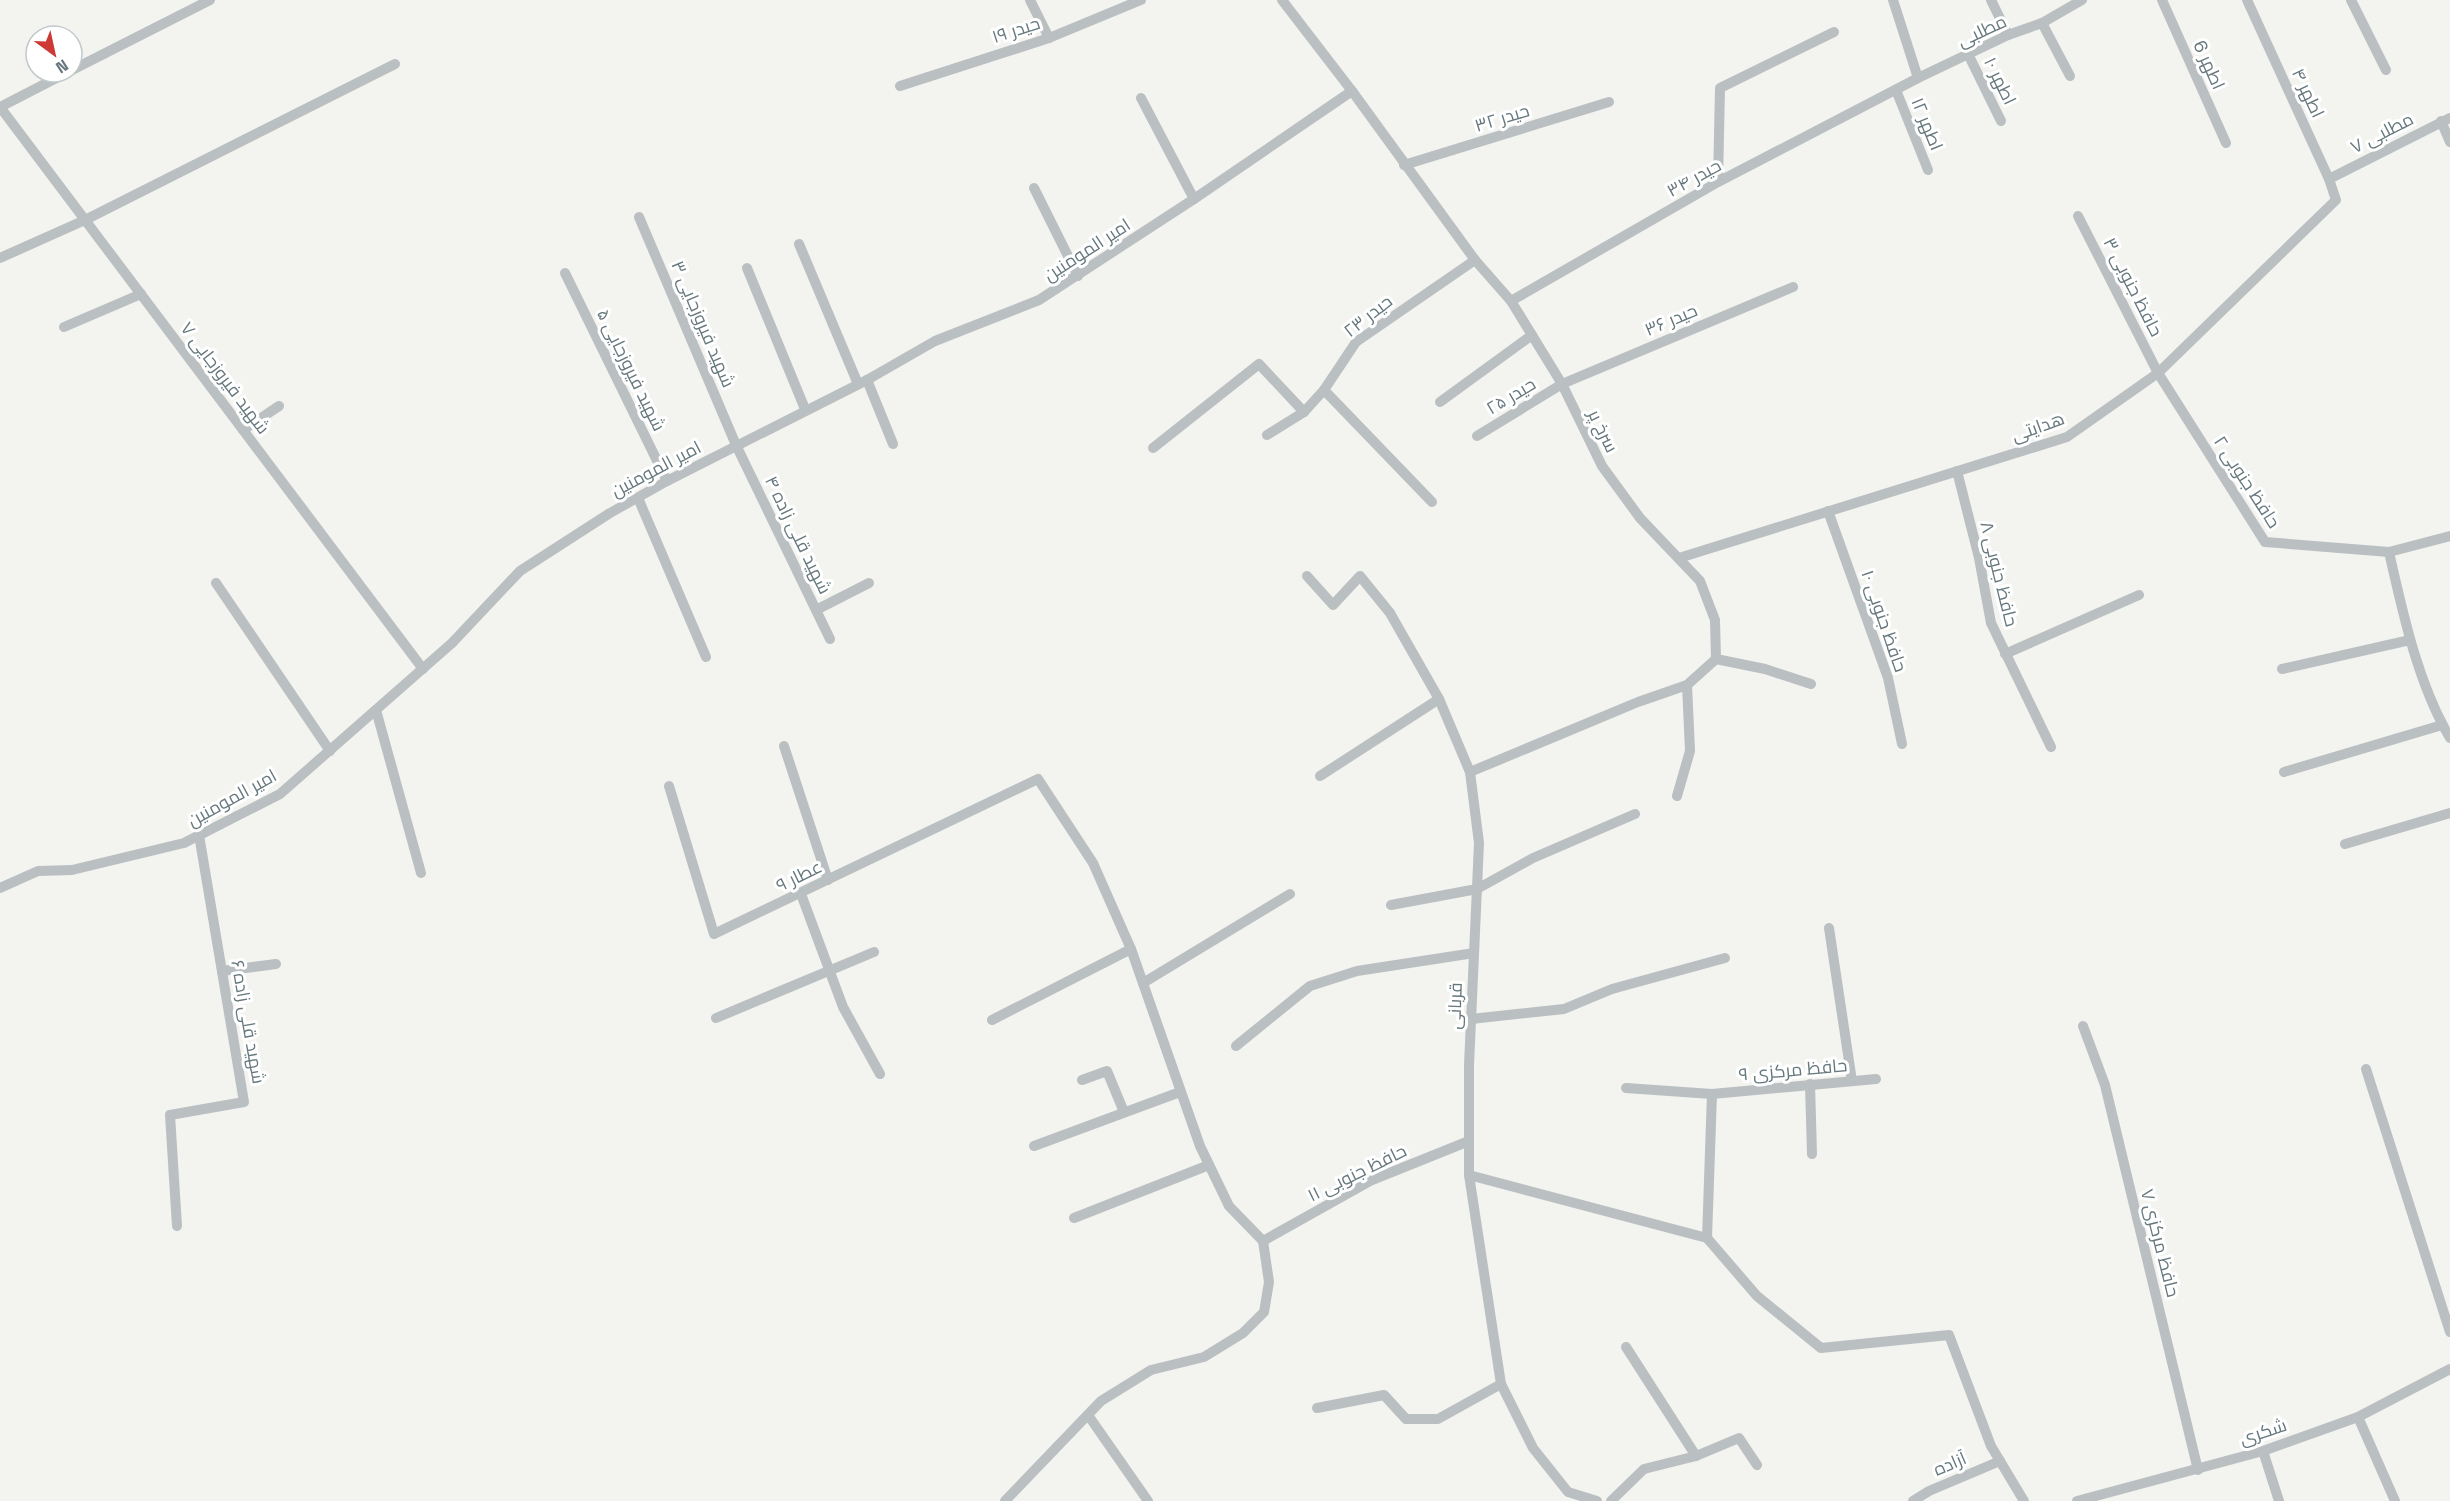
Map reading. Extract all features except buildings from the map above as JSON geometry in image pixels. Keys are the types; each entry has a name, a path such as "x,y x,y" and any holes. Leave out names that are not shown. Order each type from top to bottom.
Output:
{"street":[{"path":"84,64 210,0"},
{"path":"1030,0 1048,38"},
{"name":"حیدر ۱۹","path":"900,86 1048,38 1141,0"},
{"name":"سرخ پر","path":"1282,0 1352,91 1475,260 1511,301 1562,384 1602,466 1640,518 1700,581 1715,620 1716,659"},
{"path":"1893,0 1918,78"},
{"path":"1991,0 2008,35"},
{"name":"مطلبی","path":"1896,90 2008,35 2042,23 2082,0"},
{"name":"اطهر 6","path":"2162,0 2226,143"},
{"name":"اطهر ۴","path":"2247,0 2329,179 2336,200"},
{"path":"2351,0 2386,70"},
{"path":"2042,23 2070,76"},
{"path":"1718,182 1720,88 1834,32"},
{"name":"اطهر ۱۰","path":"1969,56 2001,122"},
{"path":"0,258 85,220 395,63"},
{"path":"0,106 44,84"},
{"name":"حیدر ۳۴","path":"1511,301 1718,182 1896,90"},
{"name":"اطهر ۱۲","path":"1896,90 1928,170"},
{"name":"امیر المومنین","path":"0,888 38,871 72,870 184,843 280,794 452,643 520,571 667,481 862,382 935,341 1039,300 1194,199 1352,91"},
{"path":"1141,98 1194,199"},
{"name":"حیدر ۳۲","path":"1404,165 1609,102"},
{"name":"شهید فیروزجایی ۷","path":"0,106 423,669"},
{"path":"2445,119 2450,142"},
{"name":"مطلبی ۷","path":"2329,179 2445,119"},
{"path":"1034,188 1078,276"},
{"name":"هدایتی","path":"1679,558 2067,437 2158,373 2336,200"},
{"name":"حافظ جنوبی ۳","path":"2078,216 2158,373"},
{"name":"شهید فیروزجایی ۳","path":"639,217 736,445"},
{"path":"799,244 893,444"},
{"name":"حیدر ۲۳","path":"1267,435 1304,411 1324,390 1356,342 1475,260"},
{"path":"747,268 805,409"},
{"name":"شهید فیروزجایی ۵","path":"565,273 667,481"},
{"name":"حیدر ۳۶","path":"1562,384 1793,287"},
{"path":"64,327 141,294"},
{"path":"1440,402 1532,336"},
{"path":"1152,448 1259,364 1304,411"},
{"name":"حافظ جنوبی ۲","path":"2158,373 2265,542 2389,552 2450,536"},
{"name":"حیدر ۲۵","path":"1477,436 1562,384"},
{"path":"1324,390 1432,502"},
{"path":"243,430 279,406"},
{"name":"شهید قلی زاده ۴","path":"736,445 830,639"},
{"name":"حافظ جنوبی ۸","path":"1957,471 1979,558 1991,623 2050,747"},
{"path":"638,498 706,657"},
{"name":"حافظ جنوبی ۱۰","path":"1828,511 1888,678 1902,744"},
{"path":"2389,552 2410,640 2442,725 2450,738"},
{"name":"قربانی","path":"1307,576 1334,605 1360,576 1390,613 1438,699 1470,772 1479,843 1471,1019 1469,1174 1501,1384 1533,1448 1568,1492 1598,1501"},
{"path":"216,583 330,751"},
{"path":"816,610 869,583"},
{"path":"2005,654 2139,595"},
{"path":"2282,669 2410,640"},
{"path":"1470,772 1638,702 1687,686 1716,659 1765,669 1811,684"},
{"path":"1677,796 1690,751 1687,686"},
{"path":"1320,776 1438,699"},
{"path":"376,710 421,873"},
{"path":"2284,772 2442,725"},
{"path":"784,746 828,880"},
{"name":"عطار ۹","path":"669,786 714,934 1038,778 1094,863 1131,949"},
{"path":"2345,844 2450,813"},
{"path":"1391,905 1476,889 1533,858 1635,814"},
{"name":"شهید قلی زاده ۶","path":"177,1226 170,1115 244,1102 199,835"},
{"path":"801,894 843,1007 880,1074"},
{"path":"1143,983 1290,894"},
{"path":"1829,928 1852,1081"},
{"path":"992,1020 1131,949 1180,1092 1209,1165 1230,1206 1263,1241 1269,1282 1264,1312 1243,1333 1204,1357 1151,1370 1101,1401 1005,1501"},
{"path":"716,1018 874,952"},
{"path":"1236,1046 1310,986 1357,971 1474,954"},
{"path":"1471,1019 1564,1009 1612,989 1725,958"},
{"path":"222,971 276,964"},
{"name":"حافظ مرکزی ۷","path":"2083,1026 2105,1085 2198,1470"},
{"path":"2366,1069 2450,1332"},
{"path":"1082,1080 1107,1071 1124,1113"},
{"name":"حافظ مرکزی ۹","path":"1626,1088 1712,1094 1876,1079"},
{"path":"1810,1084 1812,1154"},
{"path":"1034,1146 1180,1092"},
{"path":"1707,1238 1712,1094"},
{"name":"حافظ جنوبی ۱۱","path":"1263,1241 1371,1180 1469,1141"},
{"path":"1074,1218 1209,1165"},
{"path":"1469,1174 1707,1238 1757,1296 1821,1348 1948,1335 1991,1446 2024,1501"},
{"path":"1626,1347 1696,1456"},
{"name":"شکری","path":"2078,1501 2263,1451 2358,1417 2450,1369"},
{"path":"1317,1408 1384,1395 1406,1419 1438,1419 1501,1384"},
{"path":"1088,1414 1148,1501"},
{"path":"2358,1417 2395,1501"},
{"path":"1611,1501 1644,1469 1696,1456 1739,1438 1757,1465"},
{"path":"2263,1451 2279,1501"},
{"name":"آزاده","path":"1913,1501 1929,1491 2000,1461"}]}
